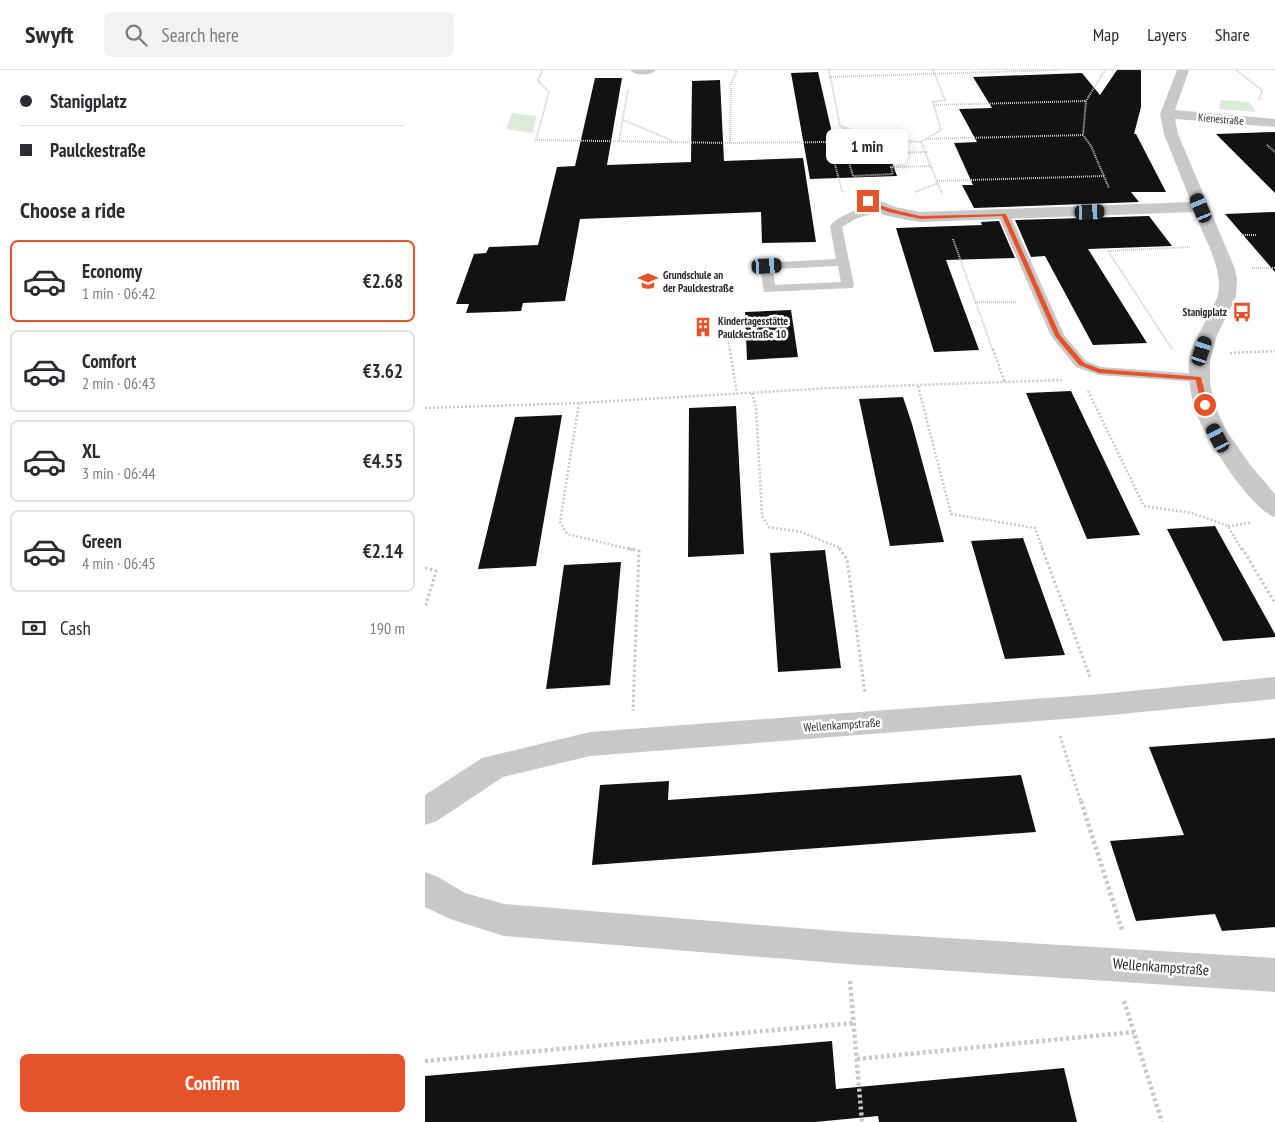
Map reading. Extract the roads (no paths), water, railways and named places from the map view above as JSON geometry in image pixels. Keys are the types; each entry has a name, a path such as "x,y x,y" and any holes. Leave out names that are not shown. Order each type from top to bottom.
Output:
{"street":[{"path":"636,70 650,70"},
{"path":"1183,70 1167,114 1171,134 1218,246 1226,268 1229,287 1227,299 1207,334 1200,364 1205,405 1218,438 1235,464 1275,509"},
{"name":"Kienestraße","path":"1167,114 1275,123"},
{"path":"875,204 920,217 1201,208"},
{"name":"Wellenkampstraße","path":"425,812 493,767 590,744 1101,706 1275,688"},
{"name":"Wellenkampstraße","path":"425,887 434,894 465,910 504,920 848,948 1275,975"}],"lane":[{"path":"843,262 767,266 769,288 847,285 843,262 836,226 839,222 875,204"},
{"path":"1004,215 1057,336 1081,364 1099,371 1200,364"}],"place":[{"name":"Grundschule an der Paulckestraße","path":"648,281"},
{"name":"Stanigplatz","path":"1242,312"},
{"name":"Kindertagesstätte Paulckestraße 10","path":"703,327"}]}
